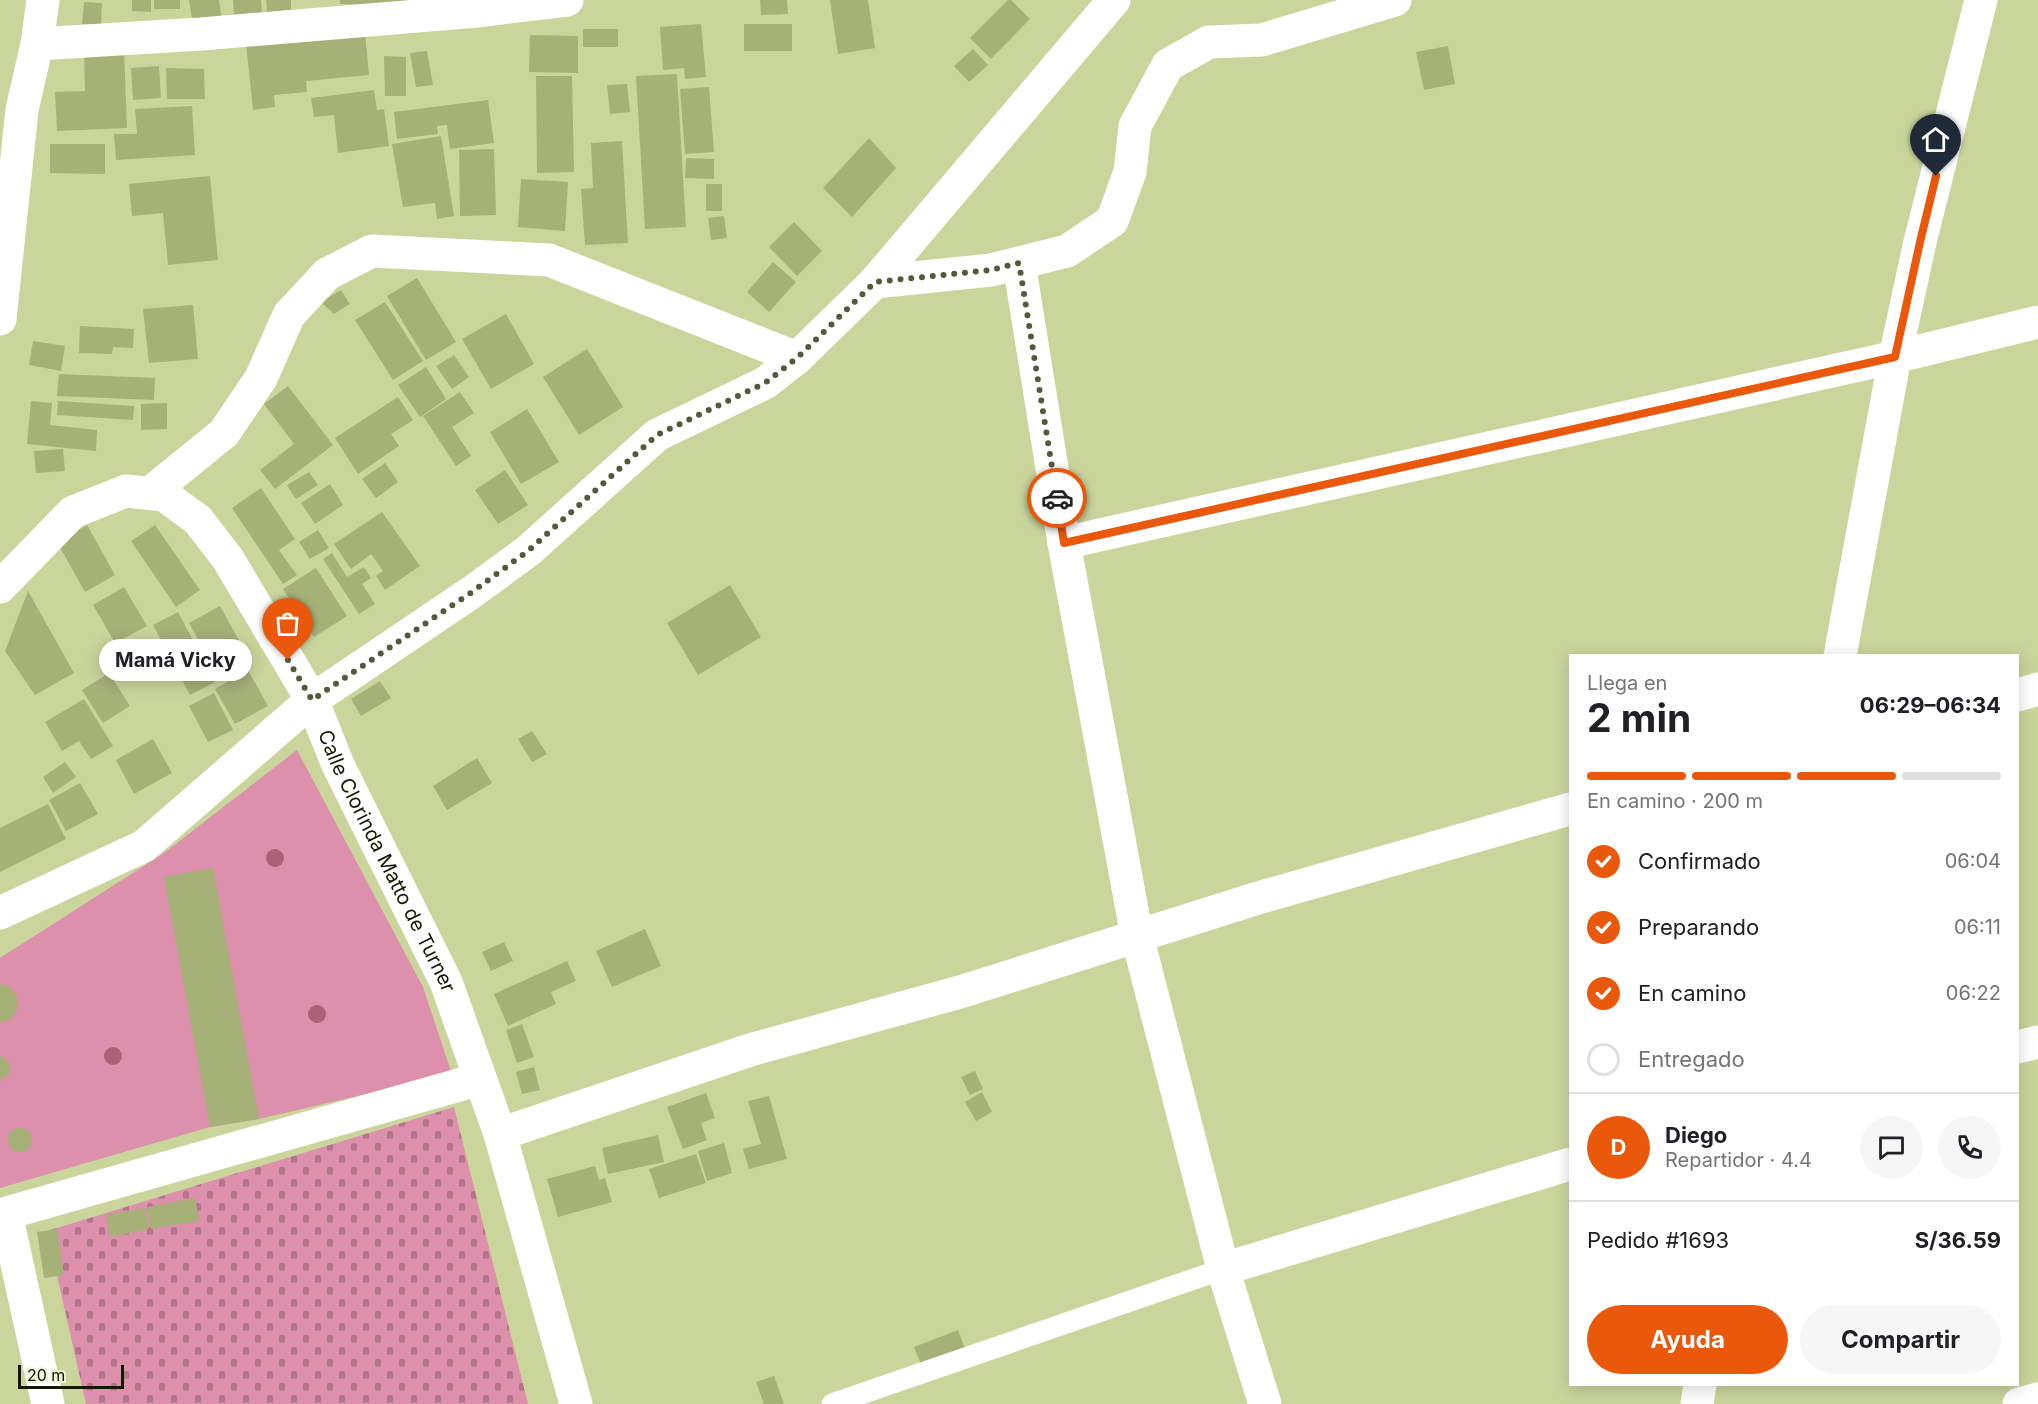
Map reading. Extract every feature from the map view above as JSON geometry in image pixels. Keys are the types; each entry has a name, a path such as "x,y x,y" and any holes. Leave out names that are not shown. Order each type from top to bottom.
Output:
{"street":[{"path":"0,319 4,234 22,110 44,0"},
{"path":"37,44 201,34 477,11 567,0"},
{"path":"0,914 144,846 312,700 472,592 528,551 657,435 765,383 797,358 875,282 1114,0"},
{"path":"875,282 991,270 1067,251 1112,221 1130,172 1135,126 1168,65 1209,42 1263,40 1395,0"},
{"path":"1840,654 1895,357 1920,242 1981,0"},
{"path":"150,493 224,433 261,378 289,315 327,274 372,251 549,260 797,358"},
{"path":"1019,263 1064,543 1137,936 1223,1269 1265,1404"},
{"path":"1064,543 1895,357 2038,322"},
{"name":"Calle Clorinda Matto de Turner","path":"0,587 73,512 126,491 164,495 198,520 228,559 312,700 338,765 446,982 500,1134 576,1404"},
{"path":"2019,694 2038,690"},
{"path":"500,1134 750,1050 960,992 1258,898 1569,809"},
{"path":"2019,1047 2038,1042"},
{"path":"48,1404 3,1215 480,1079"},
{"path":"1223,1269 1569,1164"},
{"path":"1697,1404 1700,1386"},
{"path":"2019,1404 2038,1399"}],"lane":[{"path":"832,1404 1223,1269"}],"green space":[{"path":"297,750 423,987 452,1074 259,1119 210,1127 0,1188 0,958 164,853"},
{"path":"454,1107 528,1404 86,1404 47,1231"}],"building":[{"path":"132,0 151,0 151,12 132,11"},
{"path":"154,0 180,0 180,9 154,9"},
{"path":"189,0 219,0 222,21 193,25"},
{"path":"233,0 261,0 262,16 234,17"},
{"path":"266,0 291,0 291,10 267,12"},
{"path":"340,0 429,0 429,6 340,4"},
{"path":"760,0 787,0 788,14 761,15"},
{"path":"830,0 868,0 875,48 838,54"},
{"path":"1008,0 1011,0 1030,19 991,59 970,38"},
{"path":"84,2 102,3 101,25 82,24"},
{"path":"364,22 369,75 306,81 307,92 274,95 275,107 253,110 246,44"},
{"path":"701,24 706,77 685,79 684,68 663,70 660,27"},
{"path":"744,24 792,24 792,51 744,51"},
{"path":"583,29 618,29 618,47 583,47"},
{"path":"530,35 578,36 578,73 529,72"},
{"path":"1448,46 1455,84 1424,90 1416,52"},
{"path":"124,49 127,128 57,131 55,92 85,91 84,50"},
{"path":"973,49 988,65 969,82 954,66"},
{"path":"427,51 433,85 416,87 410,53"},
{"path":"384,56 406,57 406,96 385,96"},
{"path":"159,66 161,98 133,100 131,68"},
{"path":"166,68 204,69 205,99 167,99"},
{"path":"677,74 686,227 645,229 636,76"},
{"path":"536,76 572,76 574,172 537,173"},
{"path":"627,84 630,112 610,114 607,85"},
{"path":"709,87 714,152 685,154 680,89"},
{"path":"374,90 377,110 384,109 389,146 338,153 334,115 314,117 311,98"},
{"path":"488,100 494,143 450,149 447,125 437,126 438,134 397,139 394,112"},
{"path":"192,106 195,155 116,160 114,134 137,134 135,109"},
{"path":"441,136 454,216 437,219 435,203 403,207 392,144"},
{"path":"869,138 896,168 852,217 823,188"},
{"path":"622,141 628,243 585,245 581,189 593,188 591,143"},
{"path":"50,144 105,144 105,174 50,173"},
{"path":"494,149 496,215 460,216 459,150"},
{"path":"686,158 714,159 714,179 685,178"},
{"path":"210,176 218,260 168,265 163,213 132,216 129,184"},
{"path":"521,179 568,182 565,231 518,227"},
{"path":"706,184 722,184 722,211 706,211"},
{"path":"724,216 727,238 711,240 708,218"},
{"path":"794,222 822,251 797,276 769,247"},
{"path":"773,262 796,282 769,312 747,292"},
{"path":"417,278 456,342 426,360 387,296"},
{"path":"341,290 350,304 334,314 321,302"},
{"path":"385,302 423,361 393,380 355,320"},
{"path":"193,305 198,359 149,363 143,309"},
{"path":"506,314 534,364 491,389 462,339"},
{"path":"80,326 134,329 133,348 113,347 112,354 79,353"},
{"path":"33,341 65,346 61,371 29,365"},
{"path":"587,349 623,407 579,435 543,377"},
{"path":"454,355 469,377 452,389 436,366"},
{"path":"426,367 446,399 420,417 398,385"},
{"path":"59,374 155,378 154,400 57,396"},
{"path":"288,386 333,445 275,489 260,470 294,444 264,404"},
{"path":"460,392 474,413 452,427 471,456 456,466 423,416"},
{"path":"398,397 413,420 391,434 399,446 358,474 335,438"},
{"path":"31,401 52,403 50,425 97,430 96,451 27,444"},
{"path":"58,401 134,406 133,420 57,415"},
{"path":"167,403 167,429 141,430 141,404"},
{"path":"527,409 559,462 521,484 490,432"},
{"path":"63,449 65,471 36,473 34,451"},
{"path":"385,463 398,482 376,498 362,479"},
{"path":"505,470 528,505 498,524 475,490"},
{"path":"309,472 318,485 296,499 287,485"},
{"path":"330,484 343,505 315,524 301,503"},
{"path":"261,488 295,539 279,550 297,575 283,584 232,508"},
{"path":"382,512 420,566 385,590 376,576 383,571 371,554 351,569 334,544"},
{"path":"87,525 115,575 85,592 57,542"},
{"path":"155,525 200,590 176,607 131,541"},
{"path":"318,530 329,548 310,559 299,542"},
{"path":"332,553 347,577 364,567 371,578 362,584 375,604 359,614 323,559"},
{"path":"316,568 347,616 314,637 283,589"},
{"path":"730,585 761,637 698,675 667,623"},
{"path":"124,587 147,626 115,643 93,605"},
{"path":"28,591 74,673 35,695 5,651"},
{"path":"220,606 241,644 210,660 189,623"},
{"path":"178,612 215,682 190,695 153,625"},
{"path":"248,670 268,706 235,724 215,689"},
{"path":"109,673 130,706 103,723 82,690"},
{"path":"380,681 391,698 361,716 351,699"},
{"path":"214,693 233,730 208,742 189,706"},
{"path":"84,699 113,746 91,759 79,741 62,751 45,722"},
{"path":"532,731 547,754 532,762 518,739"},
{"path":"153,739 172,773 134,794 116,760"},
{"path":"477,758 492,783 447,810 433,786"},
{"path":"65,762 76,777 53,793 43,777"},
{"path":"80,783 98,814 66,831 49,800"},
{"path":"48,804 66,839 0,872 0,828"},
{"path":"213,868 259,1119 210,1127 164,877"},
{"path":"645,929 661,966 612,987 596,951"},
{"path":"504,942 513,961 491,971 482,952"},
{"path":"567,961 576,981 551,992 556,1004 508,1026 494,994"},
{"path":"0,984 9,987 16,994 18,1004 16,1013 8,1021 0,1022"},
{"path":"522,1024 534,1057 517,1063 506,1030"},
{"path":"0,1056 10,1065 9,1074 0,1081"},
{"path":"534,1067 540,1090 522,1094 516,1072"},
{"path":"975,1071 983,1089 970,1095 961,1077"},
{"path":"982,1092 992,1112 976,1121 965,1102"},
{"path":"706,1093 715,1118 701,1123 707,1140 683,1149 667,1107"},
{"path":"769,1096 787,1159 749,1169 743,1149 761,1144 748,1101"},
{"path":"20,1128 28,1132 32,1140 28,1148 20,1152 12,1148 8,1140 12,1132"},
{"path":"658,1135 664,1162 608,1174 602,1148"},
{"path":"724,1143 732,1173 707,1181 698,1151"},
{"path":"696,1154 706,1183 659,1198 649,1169"},
{"path":"595,1166 599,1180 605,1178 612,1202 558,1217 547,1179"},
{"path":"195,1198 199,1221 151,1229 147,1207"},
{"path":"145,1208 149,1229 110,1237 106,1215"},
{"path":"57,1229 64,1275 44,1278 37,1232"},
{"path":"958,1330 967,1354 924,1372 914,1347"},
{"path":"774,1376 784,1404 764,1404 756,1382"}],"way so far":[{"path":"288,660 312,700 472,592 528,551 657,435 765,383 797,358 875,282 991,270 1019,263 1057,498"}],"place":[{"name":"Mamá Vicky","path":"288,660"}],"route":[{"path":"1057,498 1064,543 1895,357 1936,176"}]}
